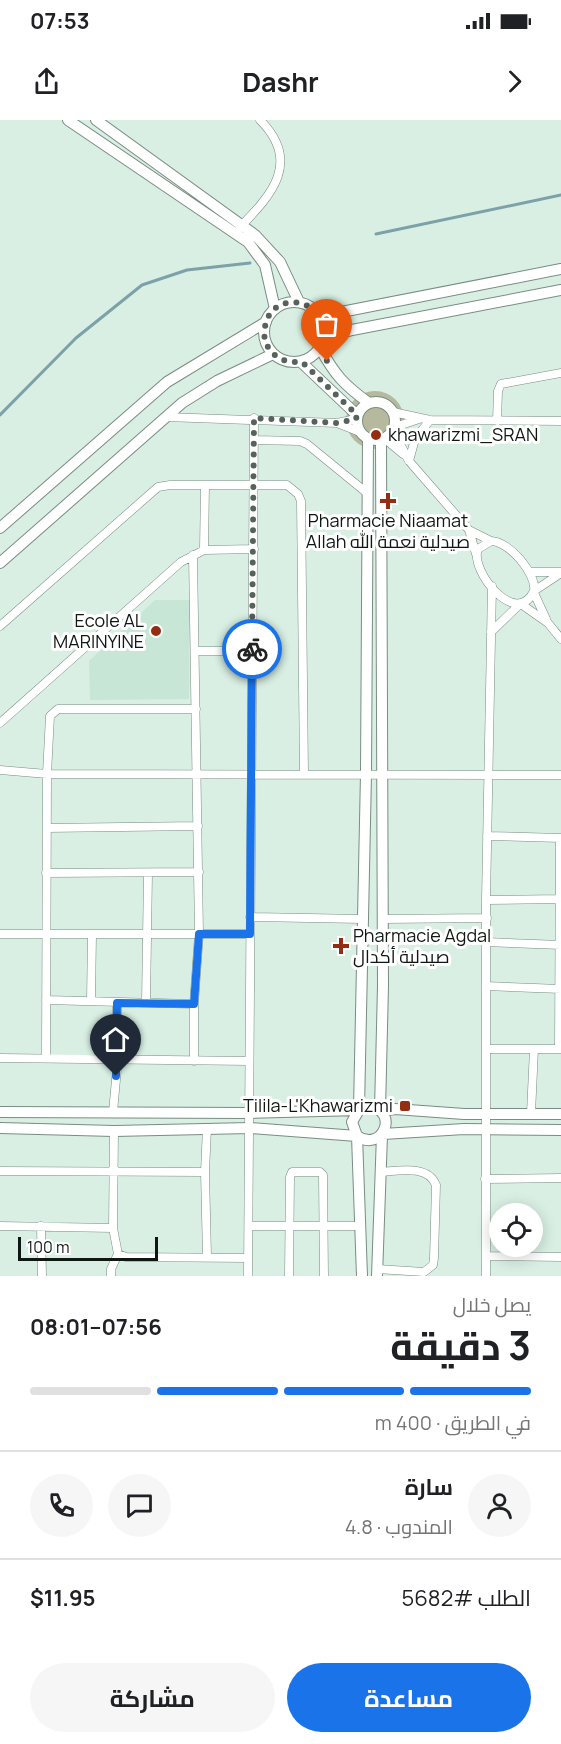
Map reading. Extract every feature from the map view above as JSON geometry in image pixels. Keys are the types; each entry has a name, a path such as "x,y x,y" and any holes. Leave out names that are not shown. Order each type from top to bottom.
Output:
{"street":[{"path":"68,120 155,182 238,228 265,265 275,309"},
{"path":"96,120 280,262 299,302"},
{"path":"238,228 269,194 281,169 274,138 260,120"},
{"path":"321,316 561,269"},
{"path":"266,322 265,339 273,354 286,362 302,362 311,358 322,343 352,330 561,290"},
{"path":"0,528 159,388 266,322 275,309 286,303 299,302 312,307 321,316 322,343 334,373 343,384 369,403 382,402 393,412 419,419 561,421"},
{"path":"0,563 164,417 200,391 273,354"},
{"path":"302,362 357,417 364,435 368,493 366,774 359,1110 352,1122 357,1136 362,1276"},
{"path":"497,421 498,391 501,384 561,373"},
{"path":"164,417 254,418 337,423 357,417 369,403"},
{"path":"380,1172 422,1171 433,1178 436,1185 434,1258 433,1265 424,1272 377,1272 377,1245 380,1172 382,1134 387,1122 381,1110 383,1094 383,919 380,774 388,434 393,412"},
{"path":"248,1276 254,418"},
{"path":"337,423 364,435 388,434 419,419"},
{"path":"407,458 415,439 430,420"},
{"path":"388,434 469,530 505,545 529,573 535,581 534,592 548,623 561,639"},
{"path":"254,440 300,441 307,444 368,493"},
{"path":"0,626 149,492 170,484 287,485 298,494 301,501 304,774"},
{"path":"204,550 205,485"},
{"path":"469,530 476,554 476,564 492,586 507,602 520,604 548,623"},
{"path":"476,554 481,545 491,541"},
{"path":"0,723 193,555 204,550 254,549"},
{"path":"193,555 199,934 194,1004 194,1062"},
{"path":"529,573 561,572"},
{"path":"491,632 520,604 529,600 534,592 561,572"},
{"path":"486,1276 486,900 492,586"},
{"path":"195,651 252,651"},
{"path":"46,1058 46,828 50,716 58,709 196,709"},
{"path":"0,770 47,774 561,776"},
{"path":"46,828 198,826"},
{"path":"486,1049 560,1049 561,989 561,838 487,836"},
{"path":"46,873 198,872"},
{"path":"146,1002 148,873"},
{"path":"486,900 560,899"},
{"path":"250,917 362,919"},
{"path":"383,919 487,918"},
{"path":"0,934 250,934"},
{"path":"91,1001 92,934"},
{"path":"486,942 560,945"},
{"path":"486,986 561,989"},
{"path":"46,1000 194,1004"},
{"path":"113,1112 118,1058 117,1003"},
{"path":"531,1113 534,1049"},
{"path":"0,1058 249,1061"},
{"path":"0,1112 249,1113 359,1110 370,1106 381,1110 561,1114"},
{"path":"0,1128 114,1131 250,1128 357,1136 368,1140 382,1134 561,1130"},
{"path":"207,1128 205,1172 207,1256"},
{"path":"111,1276 111,1269 118,1254 113,1228 111,1173 114,1131"},
{"path":"0,1171 205,1172"},
{"path":"289,1276 290,1177 292,1172 320,1172 323,1175 324,1276"},
{"path":"486,1179 561,1178"},
{"path":"0,1226 113,1228"},
{"path":"41,1226 42,1276"},
{"path":"249,1226 361,1226"},
{"path":"362,1245 377,1245"},
{"path":"118,1254 126,1257 248,1258"},
{"path":"486,1256 561,1257"}],"shaded area":[{"path":"375,391 391,396 399,404 404,420 399,436 391,444 375,449 359,444 351,436 346,420 351,404 359,396"},
{"name":"Ecole AL MARINYINE","path":"155,600 190,600 189,699 90,700 89,661"}],"waterway":[{"path":"376,234 561,195"},
{"path":"0,415 76,338 142,285 187,270 250,263"}],"way so far":[{"path":"252,649 254,418 337,423 356,419 357,415 302,362 286,362 273,354 268,348 264,331 271,313 280,305 292,302 312,307 321,316 324,338 320,348 327,361"}],"place":[{"name":"khawarizmi_SRAN","path":"376,435"},
{"name":"Pharmacie Niaamat Allah صيدلية نعمة الله","path":"388,501"},
{"name":"Ecole AL MARINYINE","path":"156,631"},
{"name":"Pharmacie Agdal صيدلية أكدال","path":"341,946"},
{"name":"Tilila-L'Khawarizmi","path":"405,1106"}],"route":[{"path":"116,1076 117,1003 194,1004 199,934 250,934 252,649"}]}
